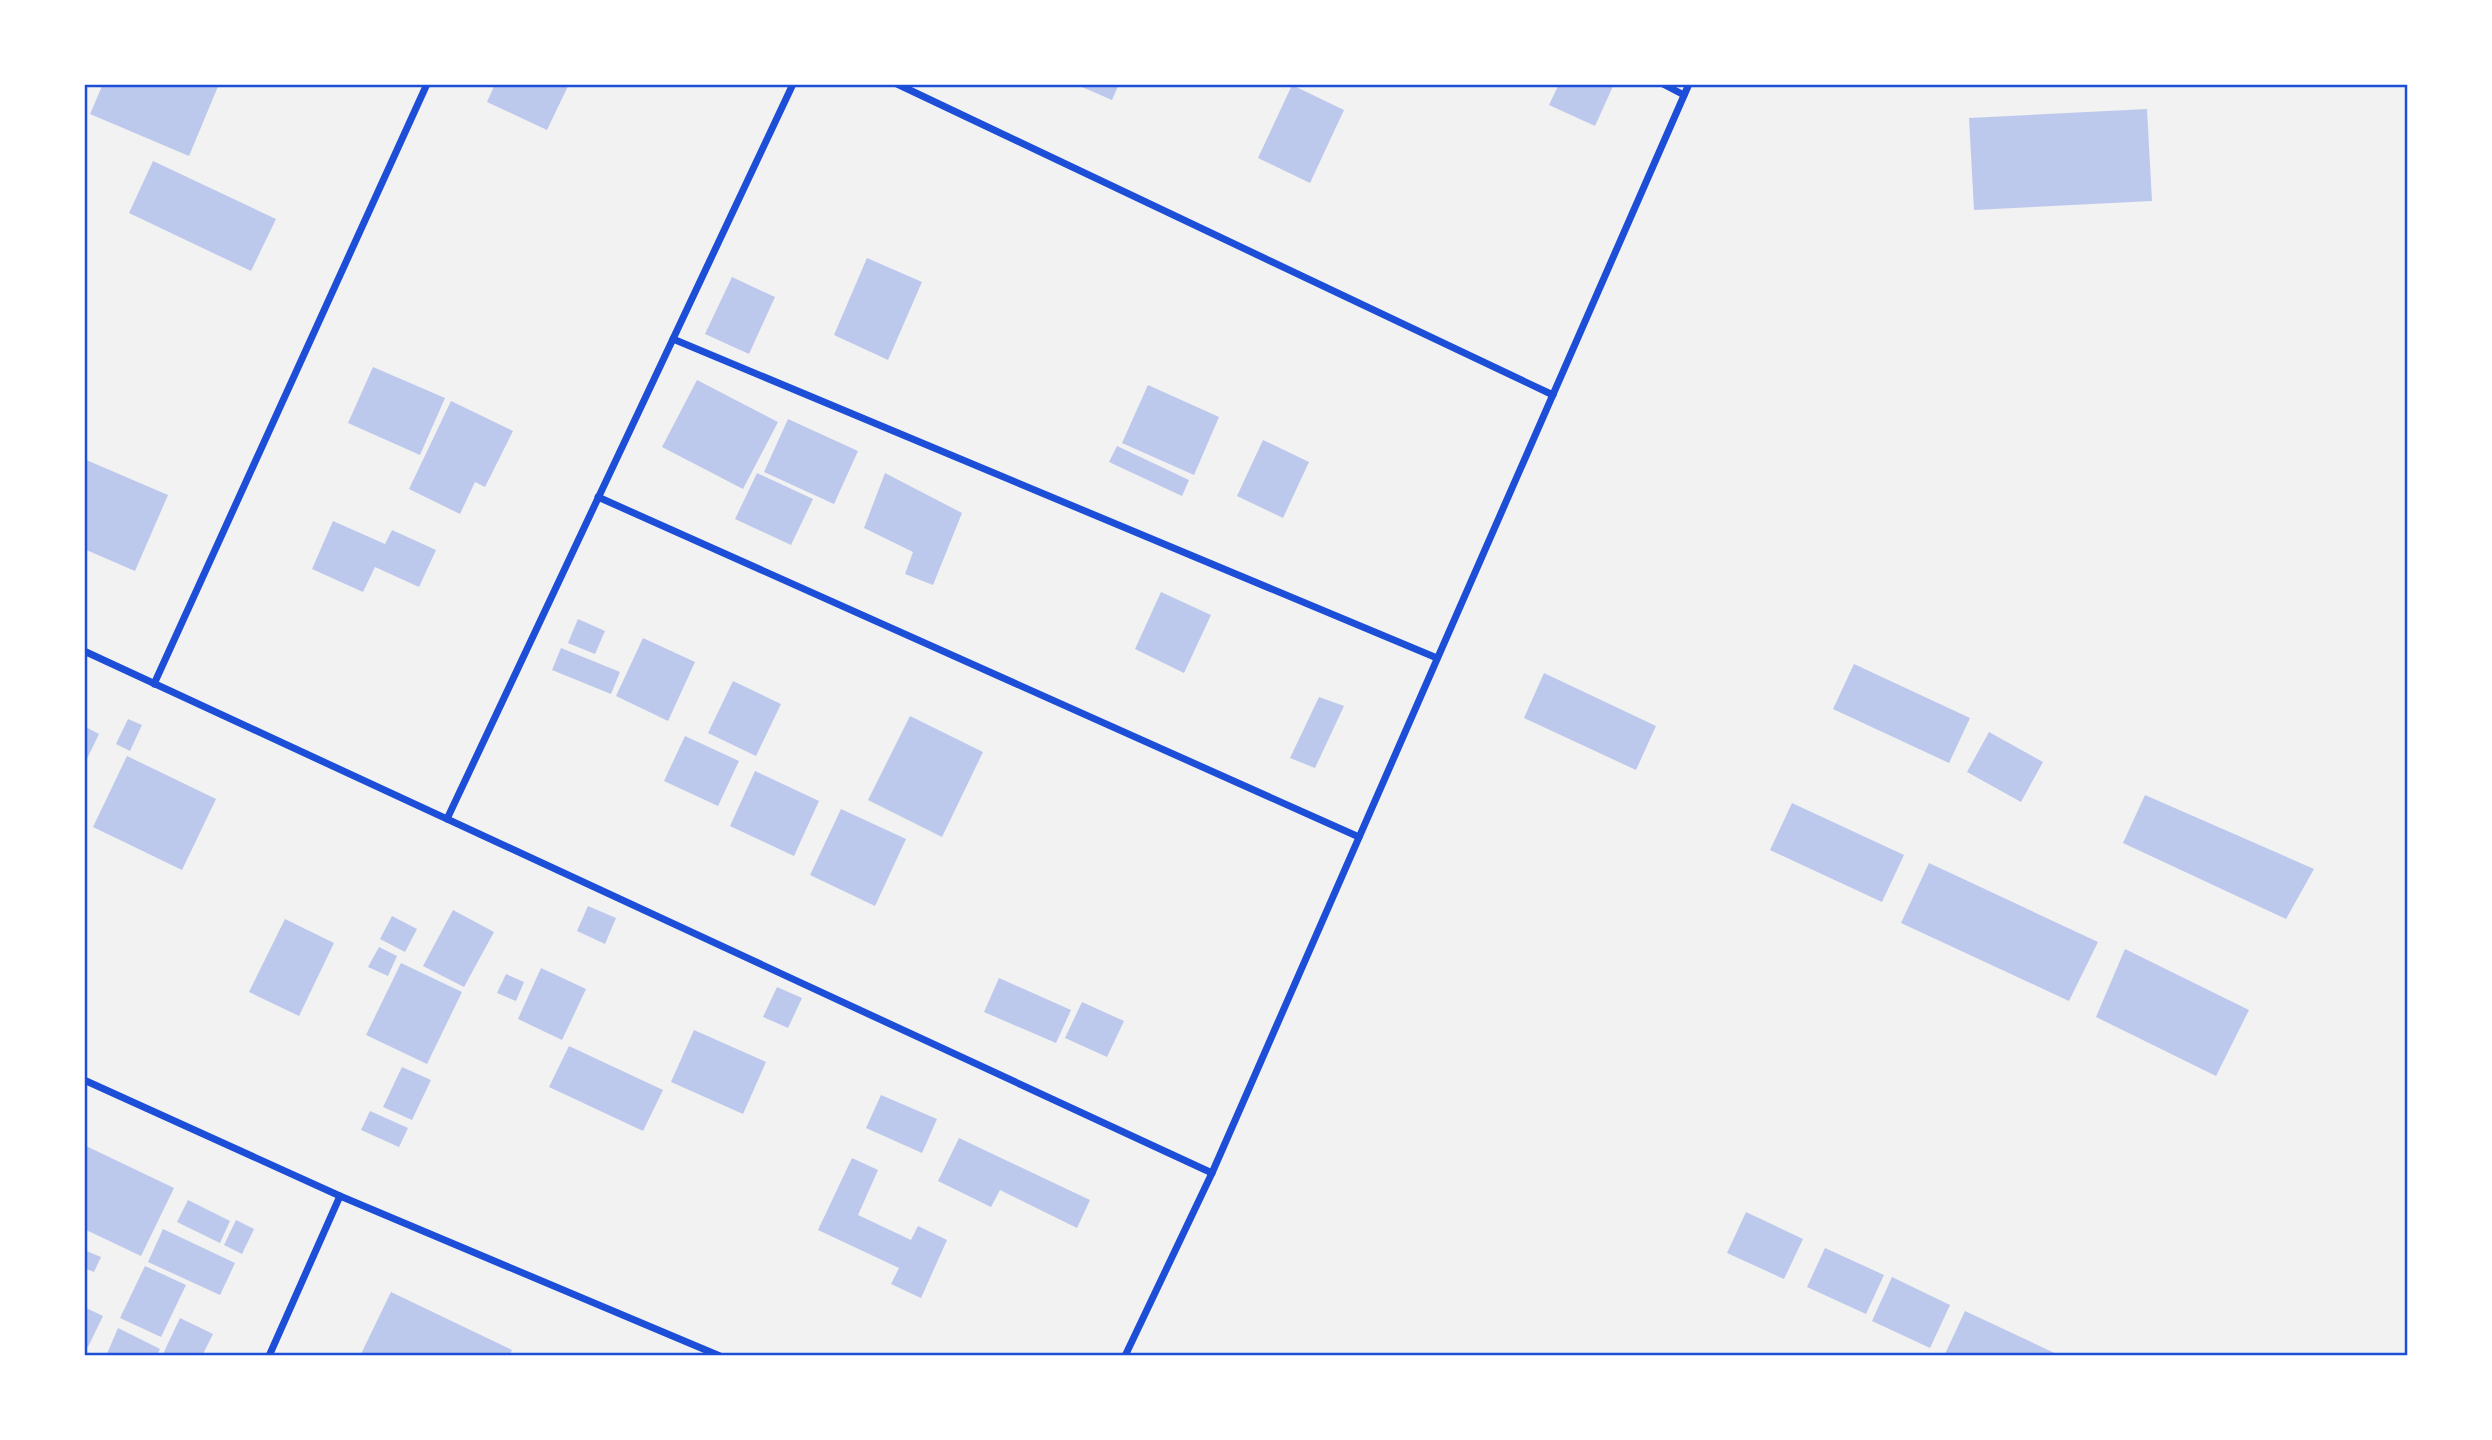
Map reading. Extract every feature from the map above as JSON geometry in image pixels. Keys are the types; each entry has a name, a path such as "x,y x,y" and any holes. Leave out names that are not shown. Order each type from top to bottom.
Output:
{"street":[{"path":"154,684 427,84"},
{"path":"447,819 793,84"},
{"path":"897,84 1553,395"},
{"path":"1662,84 1684,94"},
{"path":"1125,1356 1212,1173 1689,84"},
{"path":"673,339 1437,658"},
{"path":"598,497 1359,837"},
{"path":"84,651 1212,1173"},
{"path":"84,1080 340,1196 705,1353 720,1356"},
{"path":"269,1356 340,1196"}],"building":[{"path":"103,84 219,84 189,156 90,114"},
{"path":"495,84 569,84 547,130 487,102"},
{"path":"1075,84 1119,84 1112,100"},
{"path":"1559,84 1614,84 1595,126 1549,105"},
{"path":"1292,85 1344,110 1310,183 1258,158"},
{"path":"2147,109 2152,201 1974,210 1969,118"},
{"path":"153,161 276,219 251,271 129,213"},
{"path":"867,258 922,282 888,360 834,335"},
{"path":"732,277 775,297 749,354 705,334"},
{"path":"373,367 445,398 420,455 348,423"},
{"path":"697,380 778,422 743,489 662,447"},
{"path":"1148,385 1219,417 1194,475 1122,443"},
{"path":"451,401 513,431 485,487 475,482 460,514 409,489"},
{"path":"788,419 858,451 834,504 764,472"},
{"path":"1263,440 1309,462 1283,518 1237,496"},
{"path":"1117,446 1189,480 1182,496 1109,462"},
{"path":"84,459 168,495 135,571 84,549"},
{"path":"757,473 813,499 791,545 735,519"},
{"path":"885,473 962,513 933,585 905,574 913,552 864,528"},
{"path":"333,521 385,544 392,530 436,550 419,587 375,567 363,592 312,569"},
{"path":"1161,592 1211,615 1184,673 1135,649"},
{"path":"578,619 605,631 595,654 568,643"},
{"path":"643,638 695,662 668,721 616,696"},
{"path":"561,648 620,672 611,694 552,670"},
{"path":"1854,664 1970,718 1949,763 1833,709"},
{"path":"1544,673 1656,726 1636,770 1524,718"},
{"path":"733,681 781,704 756,756 708,733"},
{"path":"1319,697 1344,706 1315,768 1290,758"},
{"path":"910,716 983,752 942,837 868,800"},
{"path":"128,719 142,725 130,751 116,744"},
{"path":"84,726 99,734 84,765"},
{"path":"1989,732 2043,762 2021,802 1967,772"},
{"path":"685,736 739,761 718,806 664,781"},
{"path":"127,756 216,799 182,870 93,827"},
{"path":"755,771 819,801 794,856 730,826"},
{"path":"2145,795 2314,869 2286,919 2123,843"},
{"path":"1792,803 1904,855 1882,902 1770,850"},
{"path":"841,809 906,839 875,906 810,875"},
{"path":"1929,863 2098,942 2069,1001 1901,923"},
{"path":"588,906 616,918 605,944 577,931"},
{"path":"453,910 494,932 464,987 423,966"},
{"path":"392,916 417,929 405,952 380,939"},
{"path":"285,919 334,943 299,1016 249,992"},
{"path":"379,947 397,956 388,976 368,967"},
{"path":"2125,949 2249,1010 2216,1076 2096,1017"},
{"path":"401,963 462,992 427,1064 366,1035"},
{"path":"541,968 586,989 562,1040 518,1019"},
{"path":"506,974 524,982 516,1001 497,993"},
{"path":"999,978 1071,1010 1056,1043 984,1012"},
{"path":"777,987 802,998 788,1028 763,1017"},
{"path":"1082,1002 1124,1021 1107,1057 1065,1038"},
{"path":"694,1030 766,1062 743,1114 671,1082"},
{"path":"569,1046 663,1090 643,1131 549,1087"},
{"path":"402,1067 431,1080 412,1120 383,1107"},
{"path":"881,1095 937,1119 922,1153 866,1128"},
{"path":"370,1111 408,1128 399,1147 361,1130"},
{"path":"959,1138 1090,1200 1077,1228 1000,1190 991,1207 938,1181"},
{"path":"84,1145 174,1188 141,1256 84,1229"},
{"path":"852,1158 878,1170 858,1215 911,1240 918,1226 947,1240 921,1298 891,1284 899,1268 818,1230"},
{"path":"188,1200 230,1221 220,1243 177,1222"},
{"path":"1746,1212 1803,1239 1784,1279 1727,1253"},
{"path":"236,1220 254,1229 242,1254 224,1245"},
{"path":"163,1229 235,1263 220,1295 148,1262"},
{"path":"1825,1248 1884,1275 1866,1314 1807,1287"},
{"path":"84,1250 101,1257 94,1272 84,1268"},
{"path":"145,1266 186,1285 161,1337 120,1318"},
{"path":"1892,1277 1950,1305 1930,1348 1872,1321"},
{"path":"391,1292 512,1350 509,1356 360,1356"},
{"path":"84,1307 103,1316 88,1347 84,1345"},
{"path":"1965,1311 2061,1356 1949,1356 1945,1354"},
{"path":"180,1318 213,1334 202,1356 163,1354"},
{"path":"118,1328 160,1349 157,1356 106,1356"}]}
